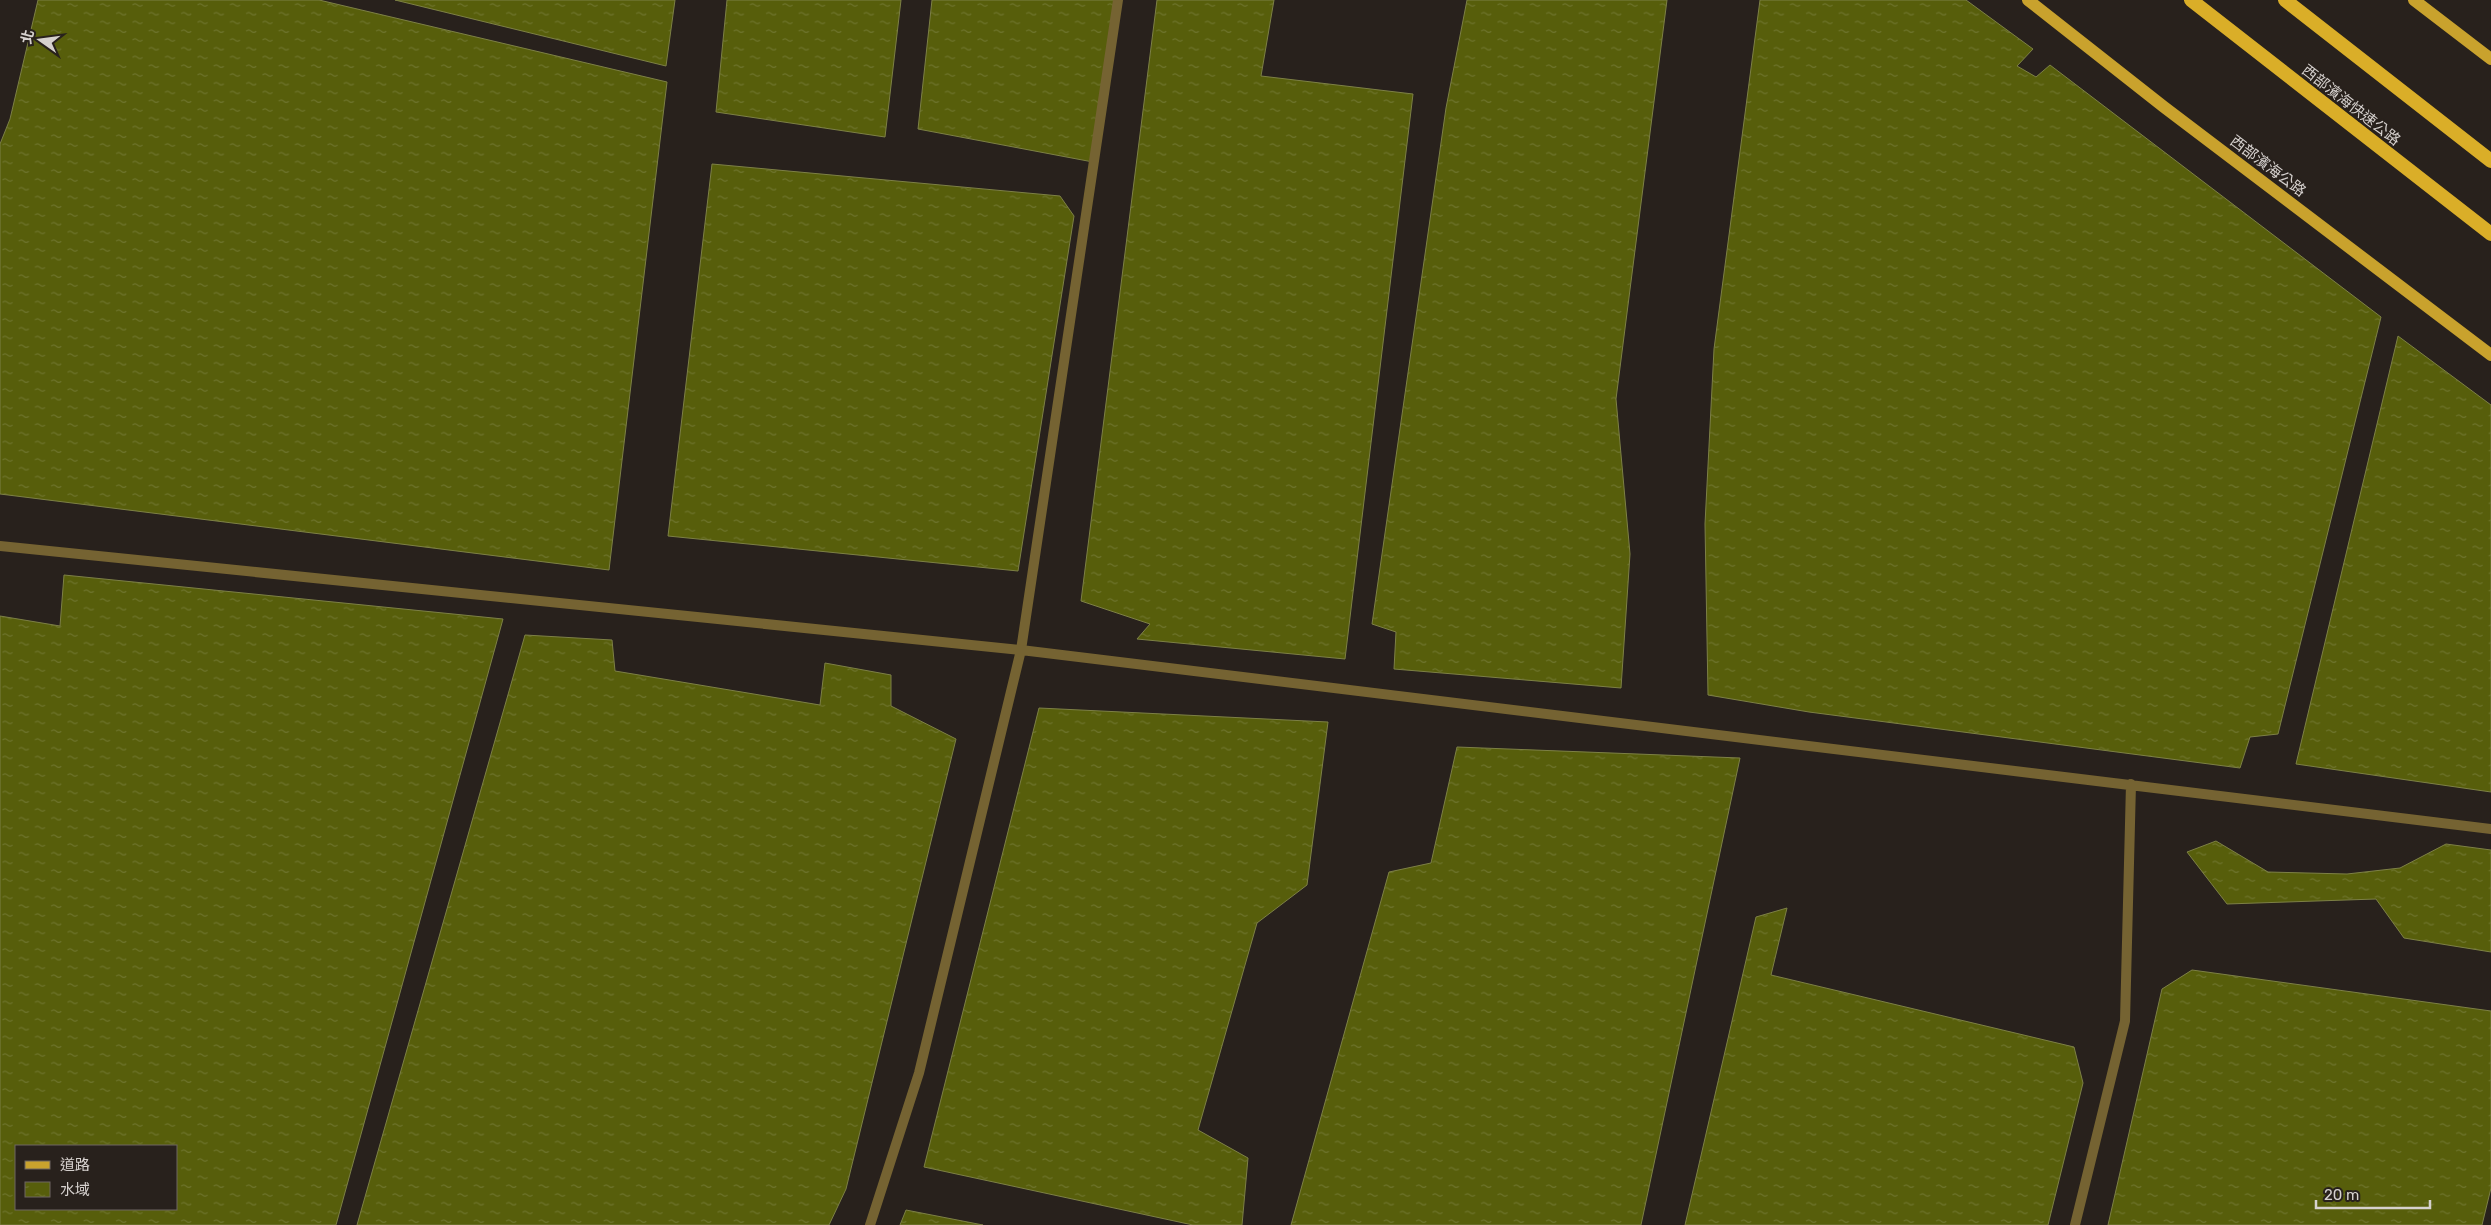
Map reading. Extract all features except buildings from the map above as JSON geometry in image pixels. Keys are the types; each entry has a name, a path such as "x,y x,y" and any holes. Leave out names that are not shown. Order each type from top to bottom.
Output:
{"highway":[{"name":"西部濱海快速公路","path":"2192,0 2491,234"},
{"path":"2285,0 2491,161"}],"main road":[{"name":"西部濱海公路","path":"2028,0 2164,107 2491,355"},
{"path":"2414,0 2491,59"}],"street":[{"path":"870,1225 919,1073 1021,650 1118,0"},
{"path":"0,546 1021,650 2491,829"},
{"path":"2075,1225 2125,1021 2131,784"}],"water":[{"path":"38,0 319,0 667,82 609,570 0,494 0,144 10,119"},
{"path":"395,0 675,0 666,66"},
{"path":"727,0 901,0 885,137 716,112"},
{"path":"932,0 1118,0 1093,162 918,129"},
{"path":"1157,0 1274,0 1261,76 1413,94 1345,659 1137,639 1150,624 1081,601"},
{"path":"1467,0 1667,0 1616,399 1630,554 1621,688 1394,669 1396,632 1372,624 1446,108"},
{"path":"1760,0 1966,0 2033,49 2017,66 2036,77 2050,65 2381,317 2278,734 2250,737 2240,768 1809,712 1708,695 1705,524 1714,349"},
{"path":"712,164 1060,196 1074,216 1018,571 668,536"},
{"path":"2398,336 2491,405 2491,792 2296,764"},
{"path":"64,575 503,619 336,1225 0,1225 0,616 60,626"},
{"path":"525,635 612,640 615,671 820,705 825,663 891,675 891,706 956,739 846,1189 829,1225 357,1225"},
{"path":"1039,708 1328,722 1307,885 1257,923 1198,1130 1248,1158 1242,1225 1193,1225 924,1167"},
{"path":"1457,747 1740,758 1641,1225 1291,1225 1389,872 1431,863"},
{"path":"2216,841 2268,872 2347,874 2400,868 2446,844 2491,850 2491,952 2404,938 2376,899 2227,904 2187,852"},
{"path":"1787,908 1771,975 2074,1047 2083,1083 2048,1225 1685,1225 1756,917"},
{"path":"2192,970 2491,1011 2491,1188 2482,1225 2108,1225 2162,989"},
{"path":"906,1210 983,1225 900,1225"}]}
